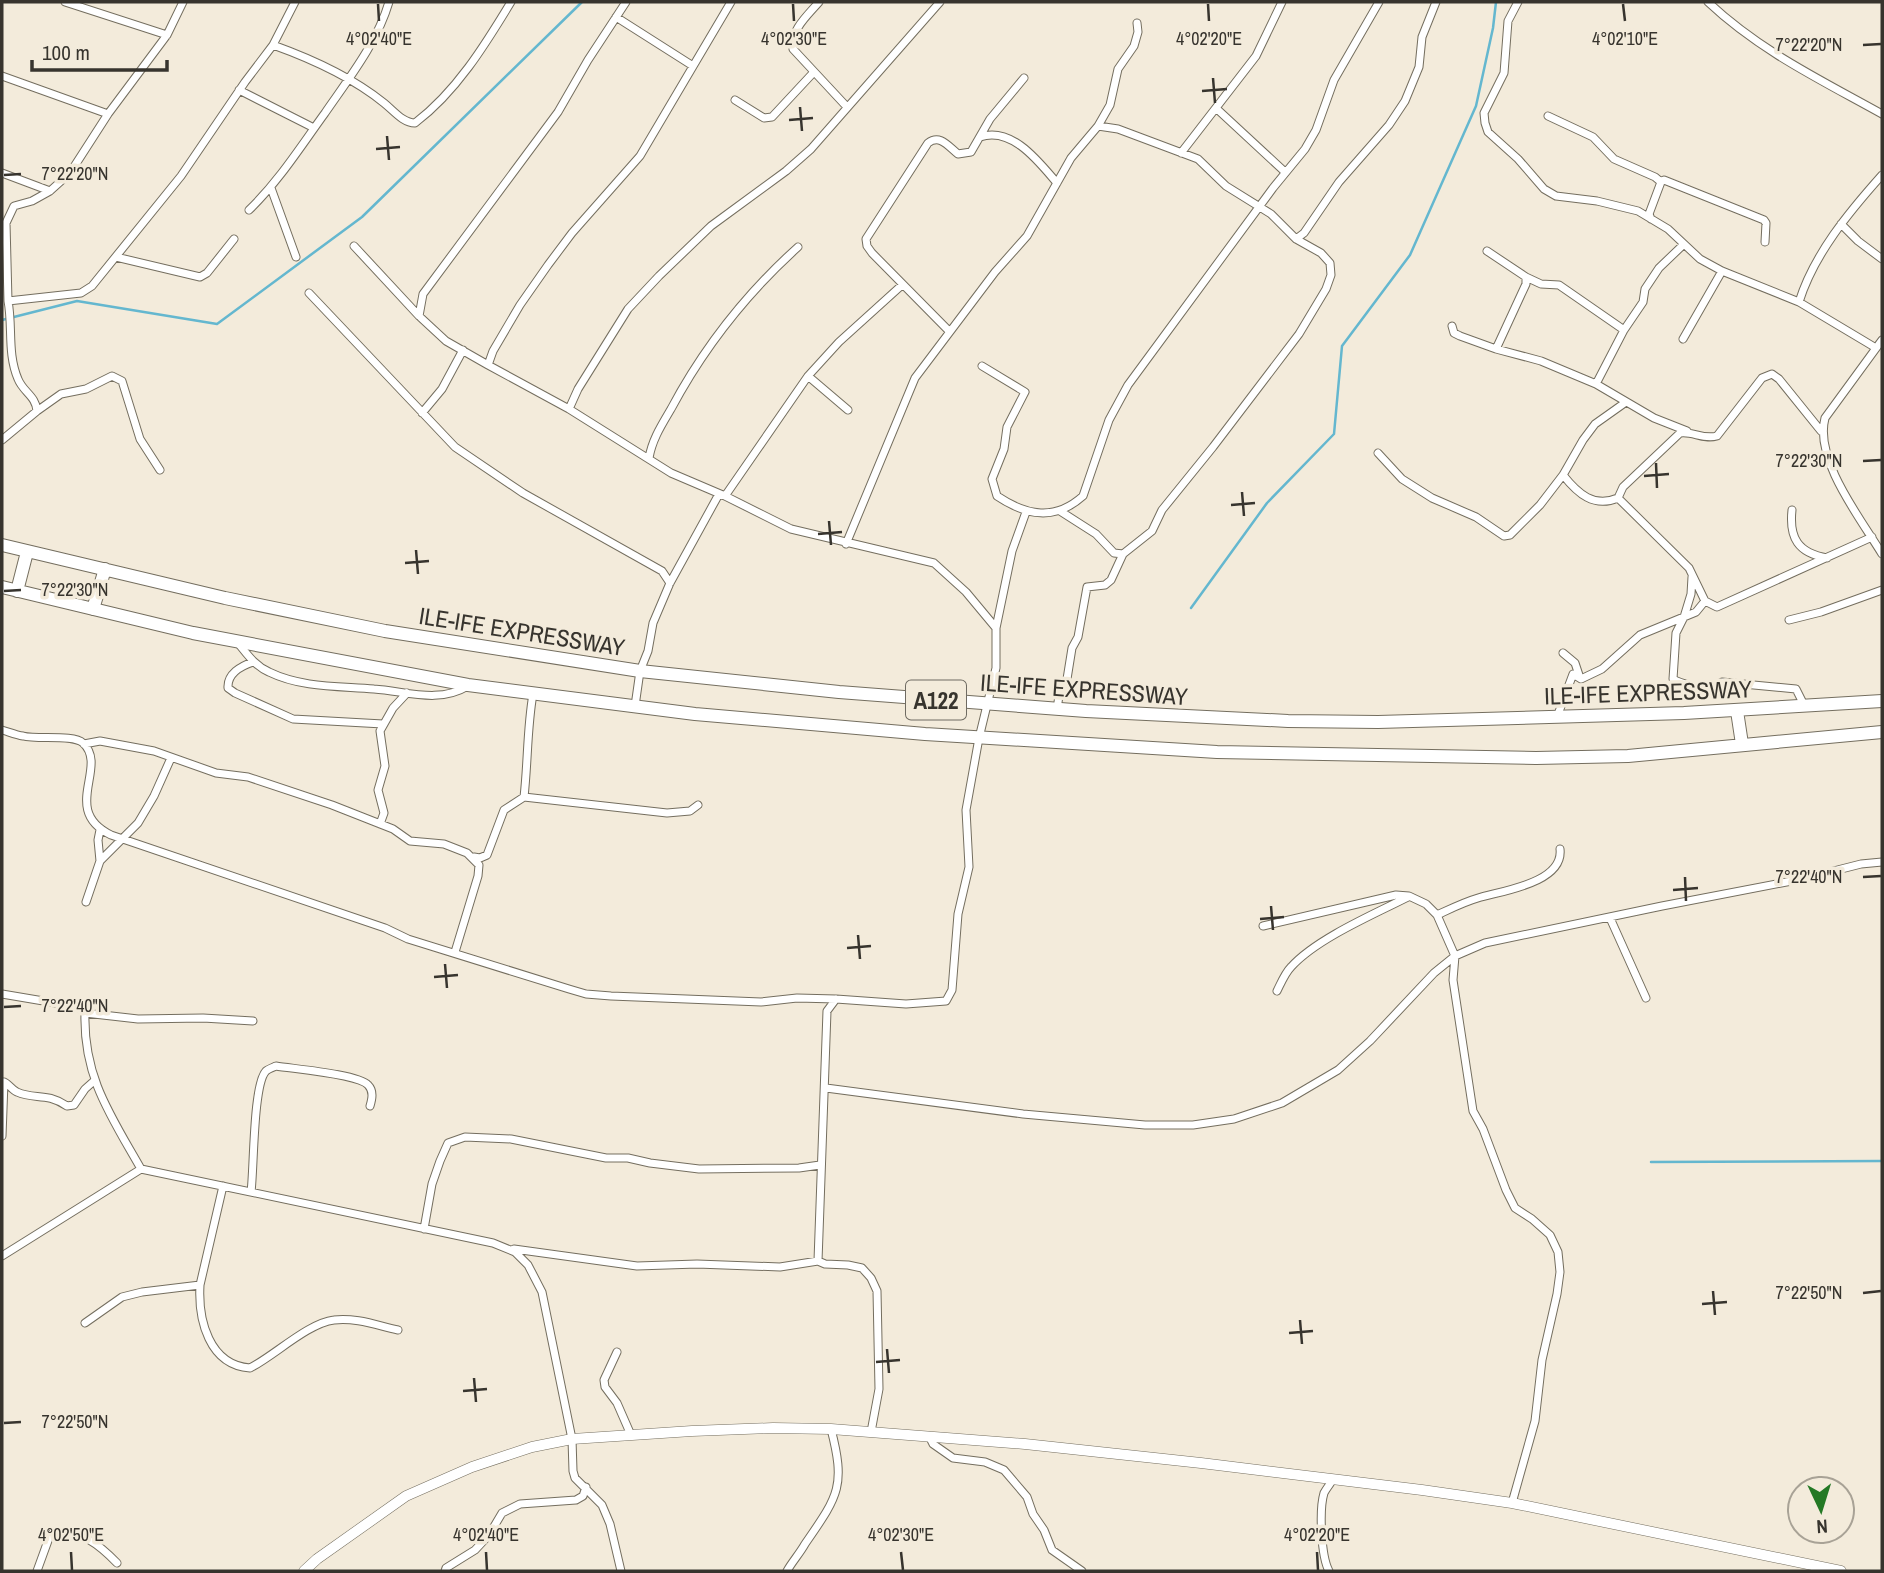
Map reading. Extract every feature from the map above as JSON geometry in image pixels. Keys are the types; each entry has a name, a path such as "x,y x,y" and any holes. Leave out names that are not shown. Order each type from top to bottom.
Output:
{"highway":[{"name":"ILE-IFE EXPRESSWAY","path":"2,545 225,598 385,631 640,671 988,705 1300,721 1390,722 1737,710 1882,701"},
{"path":"17,591 27,552"},
{"path":"93,609 105,569"},
{"name":"A122","path":"2,587 193,633 468,685 763,721 1069,745 1242,753 1536,758 1628,756 1882,732"},
{"path":"1737,710 1742,744"}],"street":[{"path":"65,2 167,35"},
{"path":"37,411 37,403 17,377 12,357 9,337 11,317 8,301 6,223 14,206 32,201 50,191 69,173 108,114 167,35 183,2"},
{"path":"8,301 86,291 181,176 239,90 273,46 295,2"},
{"path":"249,210 271,188 348,80 383,25 390,2"},
{"path":"273,46 312,60 382,102 408,123 415,123 449,91 487,41 511,2"},
{"path":"419,316 423,294 558,112 626,2"},
{"path":"488,365 493,351 520,305 572,233 640,156 732,2"},
{"path":"819,2 794,33 793,49 846,107"},
{"path":"569,408 604,345 643,292 711,226 786,171 811,149 940,2"},
{"path":"1181,153 1255,56 1282,2"},
{"path":"982,366 1025,393 1007,427 1004,449 992,479 997,496 1026,512 1060,511 1073,504 1083,496 1109,420 1128,385 1305,149 1316,130 1334,80 1379,2"},
{"path":"1296,239 1304,233 1339,182 1389,125 1405,101 1419,67 1422,37 1436,2"},
{"path":"1518,2 1506,30 1504,73 1484,113 1488,132 1518,159 1544,189 1556,196 1597,201 1638,211 1668,229 1700,259 1722,271 1799,302 1876,348"},
{"path":"1708,2 1769,51 1882,114"},
{"path":"616,17 693,66"},
{"path":"846,544 915,378 995,272 1027,236 1071,158 1098,126 1110,105 1118,69 1134,46 1138,32 1137,23"},
{"path":"735,100 764,118 772,117 813,73"},
{"path":"2,76 108,114"},
{"path":"949,331 872,253 866,240 928,143 933,139 940,139 962,155 971,152 990,119 1024,78"},
{"path":"239,90 314,128"},
{"path":"1217,109 1285,173"},
{"path":"1549,116 1593,137 1614,159 1661,182"},
{"path":"1056,709 1060,689 1067,679 1072,648 1078,637 1087,587 1105,585 1111,580 1124,554 1152,531 1162,510 1222,437 1299,334 1326,289 1331,275 1330,263 1321,253 1296,239 1260,206 1226,186 1198,159 1118,129 1098,126"},
{"path":"980,137 998,134 1016,143 1035,158 1057,183"},
{"path":"2,173 50,191"},
{"path":"1799,302 1805,283 1841,224 1882,175"},
{"path":"1661,182 1664,180 1764,219 1765,242"},
{"path":"1651,219 1648,214 1661,182"},
{"path":"271,188 296,257"},
{"path":"1841,224 1882,259"},
{"path":"116,257 200,277 207,273 234,239"},
{"path":"1596,384 1624,330 1643,302 1645,289 1659,268 1683,245"},
{"path":"354,246 446,341 569,408 671,473 792,529 934,563 966,592 996,628"},
{"path":"649,458 652,442 689,375 732,318 798,247"},
{"path":"1486,251 1541,284 1559,285 1624,330"},
{"path":"1683,340 1722,271"},
{"path":"1496,349 1526,284 1526,277"},
{"path":"635,706 640,671 648,651 653,623 670,583 722,495 808,376 860,322 902,285"},
{"path":"309,293 455,447 489,472 662,571 670,583"},
{"path":"1452,326 1454,333 1460,336 1541,361 1596,384 1687,432 1709,439 1717,436 1762,378 1772,374 1821,431 1831,465 1882,554"},
{"path":"1821,431 1825,418 1882,340"},
{"path":"422,413 442,389 463,350"},
{"path":"2,440 52,399 112,376 122,381 140,439 160,470"},
{"path":"808,376 848,410"},
{"path":"1378,453 1402,479 1432,498 1476,517 1504,536 1510,535 1540,505 1563,475 1595,424 1626,402"},
{"path":"1808,415 1825,418"},
{"path":"1563,475 1593,501 1604,503 1618,498 1623,487 1671,440 1680,433 1687,432"},
{"path":"1618,498 1689,568 1705,601 1717,607 1872,537"},
{"path":"1792,510 1791,524 1801,549 1811,555 1827,558"},
{"path":"1060,511 1096,534 1114,553 1124,554"},
{"path":"2,730 24,737 76,739 84,744 90,756 91,773 86,806 100,830 384,928 408,939 586,994 761,1002 797,998 939,1003 946,1001 952,990 958,914 969,867 966,810 996,667 996,628 1012,551 1026,512"},
{"path":"1689,568 1693,580 1684,617 1676,633 1673,679 1681,684 1712,688 1722,682 1786,687 1796,689 1804,705"},
{"path":"1788,620 1821,612 1882,590"},
{"path":"1581,679 1602,668 1640,635 1696,612 1705,601"},
{"path":"236,641 253,662 268,672 296,681 419,696 446,694 468,685"},
{"path":"1563,653 1575,663 1581,679"},
{"path":"253,662 244,665 230,676 228,688 293,719 383,724"},
{"path":"1557,717 1573,674 1581,679"},
{"path":"390,691 393,708"},
{"path":"380,824 384,813 378,790 385,766 380,731 393,708 407,693"},
{"path":"524,797 533,694"},
{"path":"84,744 100,741 154,751 216,773 248,777 332,805 393,829 411,841 444,844 480,858 487,855 504,810 524,797 667,813 690,811 698,805"},
{"path":"100,861 138,822 171,758"},
{"path":"86,902 100,861 100,830"},
{"path":"1437,915 1474,899 1541,879 1552,871 1561,855 1560,849"},
{"path":"455,952 478,876 479,865 473,857"},
{"path":"826,1088 1023,1114 1145,1125 1193,1125 1234,1119 1282,1103 1338,1070 1370,1041 1434,972 1455,956 1485,943 1802,879 1861,864 1882,862"},
{"path":"1263,926 1396,895 1409,896 1426,904 1437,915 1455,956 1453,980 1473,1111 1515,1208 1532,1219 1549,1236 1558,1252 1560,1272 1542,1360 1537,1411 1512,1503"},
{"path":"1277,991 1289,968 1304,956 1349,927 1409,896"},
{"path":"1610,918 1646,998"},
{"path":"2,994 79,1007 85,1013 138,1019 203,1018 253,1021"},
{"path":"818,1261 827,1011 836,999"},
{"path":"817,1000 827,1011"},
{"path":"85,1013 86,1046 94,1081 141,1169"},
{"path":"251,1192 257,1107 262,1077 267,1070 276,1066 354,1078 367,1084 372,1093 370,1106"},
{"path":"2,1136 4,1082 19,1093 47,1096 67,1106 74,1105 94,1081"},
{"path":"424,1228 440,1161 448,1143 465,1137 511,1139 606,1158 628,1157 650,1163 699,1169 799,1168 820,1165"},
{"path":"2,1245 4,1255 141,1169 529,1252 637,1266 697,1264 780,1267 818,1261 862,1268 871,1278 877,1292 879,1389 871,1432"},
{"path":"223,1186 200,1285 199,1302 207,1336 227,1362 237,1367 250,1368 320,1324 335,1320 364,1322 398,1330"},
{"path":"493,1243 515,1252 528,1265 542,1292 572,1439 573,1471 575,1478 602,1506 610,1524 621,1571"},
{"path":"85,1323 122,1297 200,1285"},
{"path":"617,1352 604,1380 605,1387 617,1402 631,1435"},
{"path":"304,1571 407,1496 472,1467 532,1447 572,1439 773,1428 929,1436 1187,1461 1333,1479 1512,1503 1841,1571"},
{"path":"788,1571 831,1506 839,1482 839,1460 831,1429"},
{"path":"929,1436 933,1444 953,1458 985,1462 1004,1470 1027,1497 1052,1550 1082,1571"},
{"path":"1329,1571 1324,1563 1324,1492 1333,1479"},
{"path":"445,1571 475,1550 489,1535 502,1513 520,1504 576,1500 583,1496 586,1487"},
{"path":"37,1571 49,1538 53,1532 61,1531 102,1547 117,1563"}],"waterway":[{"path":"2,320 77,301 217,324 362,217 582,2"},
{"path":"1191,608 1267,503 1334,434 1342,346 1410,255 1476,106 1496,2"},
{"path":"1651,1162 1882,1161"}]}
